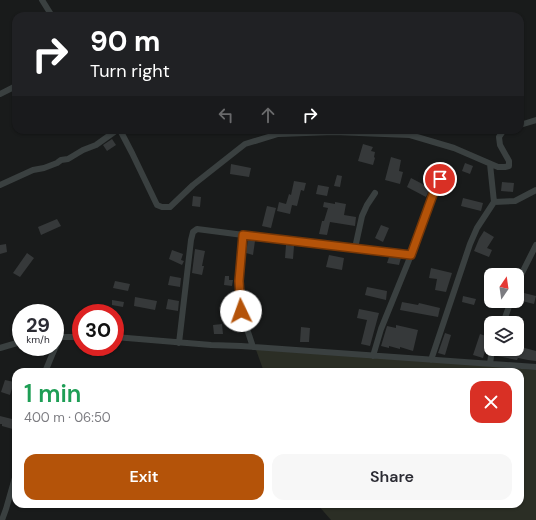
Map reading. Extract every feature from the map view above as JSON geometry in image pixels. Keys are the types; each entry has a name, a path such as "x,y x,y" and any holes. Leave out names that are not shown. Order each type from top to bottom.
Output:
{"street":[{"path":"42,0 50,12"},
{"path":"0,94 12,88"},
{"path":"524,124 536,120"},
{"path":"0,185 34,170 44,168 61,160 68,159 83,150 96,145 111,134"},
{"path":"122,134 157,205 162,207 170,207 193,185 245,144 278,134"},
{"path":"385,134 410,135 454,148 498,167 505,167 509,166 509,161 500,145 499,136 501,134"},
{"path":"431,360 470,244 494,202 490,164"},
{"path":"373,356 381,329 440,179"},
{"path":"494,202 514,201 536,190"},
{"path":"355,248 362,216 375,193"},
{"path":"179,343 190,240 193,232 197,229 411,255"},
{"path":"243,235 239,281 241,311 253,347"},
{"path":"524,270 536,245"},
{"path":"124,338 536,368"},
{"path":"0,348 12,344"},
{"path":"47,368 52,356"},
{"path":"490,364 491,356"},
{"path":"2,520 12,488"}],"shaded area":[{"path":"255,347 512,368 263,368"},
{"path":"524,369 536,370 536,520 331,520 320,508 524,508"}],"building":[{"path":"112,139 116,145 107,151 103,145"},
{"path":"363,144 373,147 371,151 375,152 375,158 373,165 358,161"},
{"path":"391,157 401,160 399,171 403,172 400,184 385,180"},
{"path":"465,163 473,166 470,174 462,171"},
{"path":"231,164 251,168 249,177 230,174"},
{"path":"337,175 342,176 340,187 334,186"},
{"path":"411,178 430,188 426,197 407,187"},
{"path":"294,181 306,183 304,191 301,190 297,206 292,205 290,214 277,211 279,202 286,204 289,194 291,195"},
{"path":"502,182 514,183 513,192 501,191"},
{"path":"318,185 329,187 327,196 316,194"},
{"path":"193,196 201,197 200,207 192,206"},
{"path":"463,198 483,203 481,211 461,206"},
{"path":"324,202 346,204 344,215 356,217 355,226 330,222 327,235 319,234 322,221 324,221 328,208 323,207"},
{"path":"267,206 276,208 271,228 262,226"},
{"path":"57,219 61,226 41,235 38,227"},
{"path":"381,225 389,228 383,242 375,238"},
{"path":"484,231 494,237 487,248 492,250 489,257 474,251"},
{"path":"248,240 255,241 253,255 246,253"},
{"path":"6,244 7,252 0,254 0,245"},
{"path":"286,245 294,246 293,259 285,258"},
{"path":"195,249 205,251 202,275 192,273"},
{"path":"172,250 183,254 181,260 184,261 182,265 169,259"},
{"path":"27,253 34,258 20,277 13,273"},
{"path":"329,255 344,258 342,270 326,267"},
{"path":"389,257 401,258 399,265 387,263"},
{"path":"431,268 452,273 446,292 435,290 437,279 429,278"},
{"path":"170,276 181,278 180,287 168,285"},
{"path":"225,276 229,276 229,280 233,280 232,286 224,285"},
{"path":"115,281 130,284 128,291 113,288"},
{"path":"367,287 387,291 386,300 365,295"},
{"path":"524,293 536,296 534,304 524,302"},
{"path":"463,296 476,299 474,305 462,302"},
{"path":"135,297 157,301 155,310 134,306"},
{"path":"168,299 179,301 178,311 166,309"},
{"path":"112,300 124,302 124,304 112,304"},
{"path":"402,302 418,305 419,303 440,308 438,317 400,310"},
{"path":"359,309 379,313 370,346 361,344 367,320 357,318"},
{"path":"222,324 223,334 214,334 213,325"},
{"path":"396,325 418,330 413,351 400,347 400,349 389,346 389,348 381,346 387,326 396,328"},
{"path":"301,327 310,328 309,342 300,342"},
{"path":"445,333 451,335 445,355 438,353"},
{"path":"480,334 484,335 483,358 473,355"},
{"path":"524,348 536,351 536,361 518,358 517,360 497,356 524,356"},
{"path":"5,380 12,382 10,395 1,392"},
{"path":"0,416 12,419 12,429 0,424"}],"route":[{"path":"241,311 239,281 243,235 411,255 440,179"}]}
